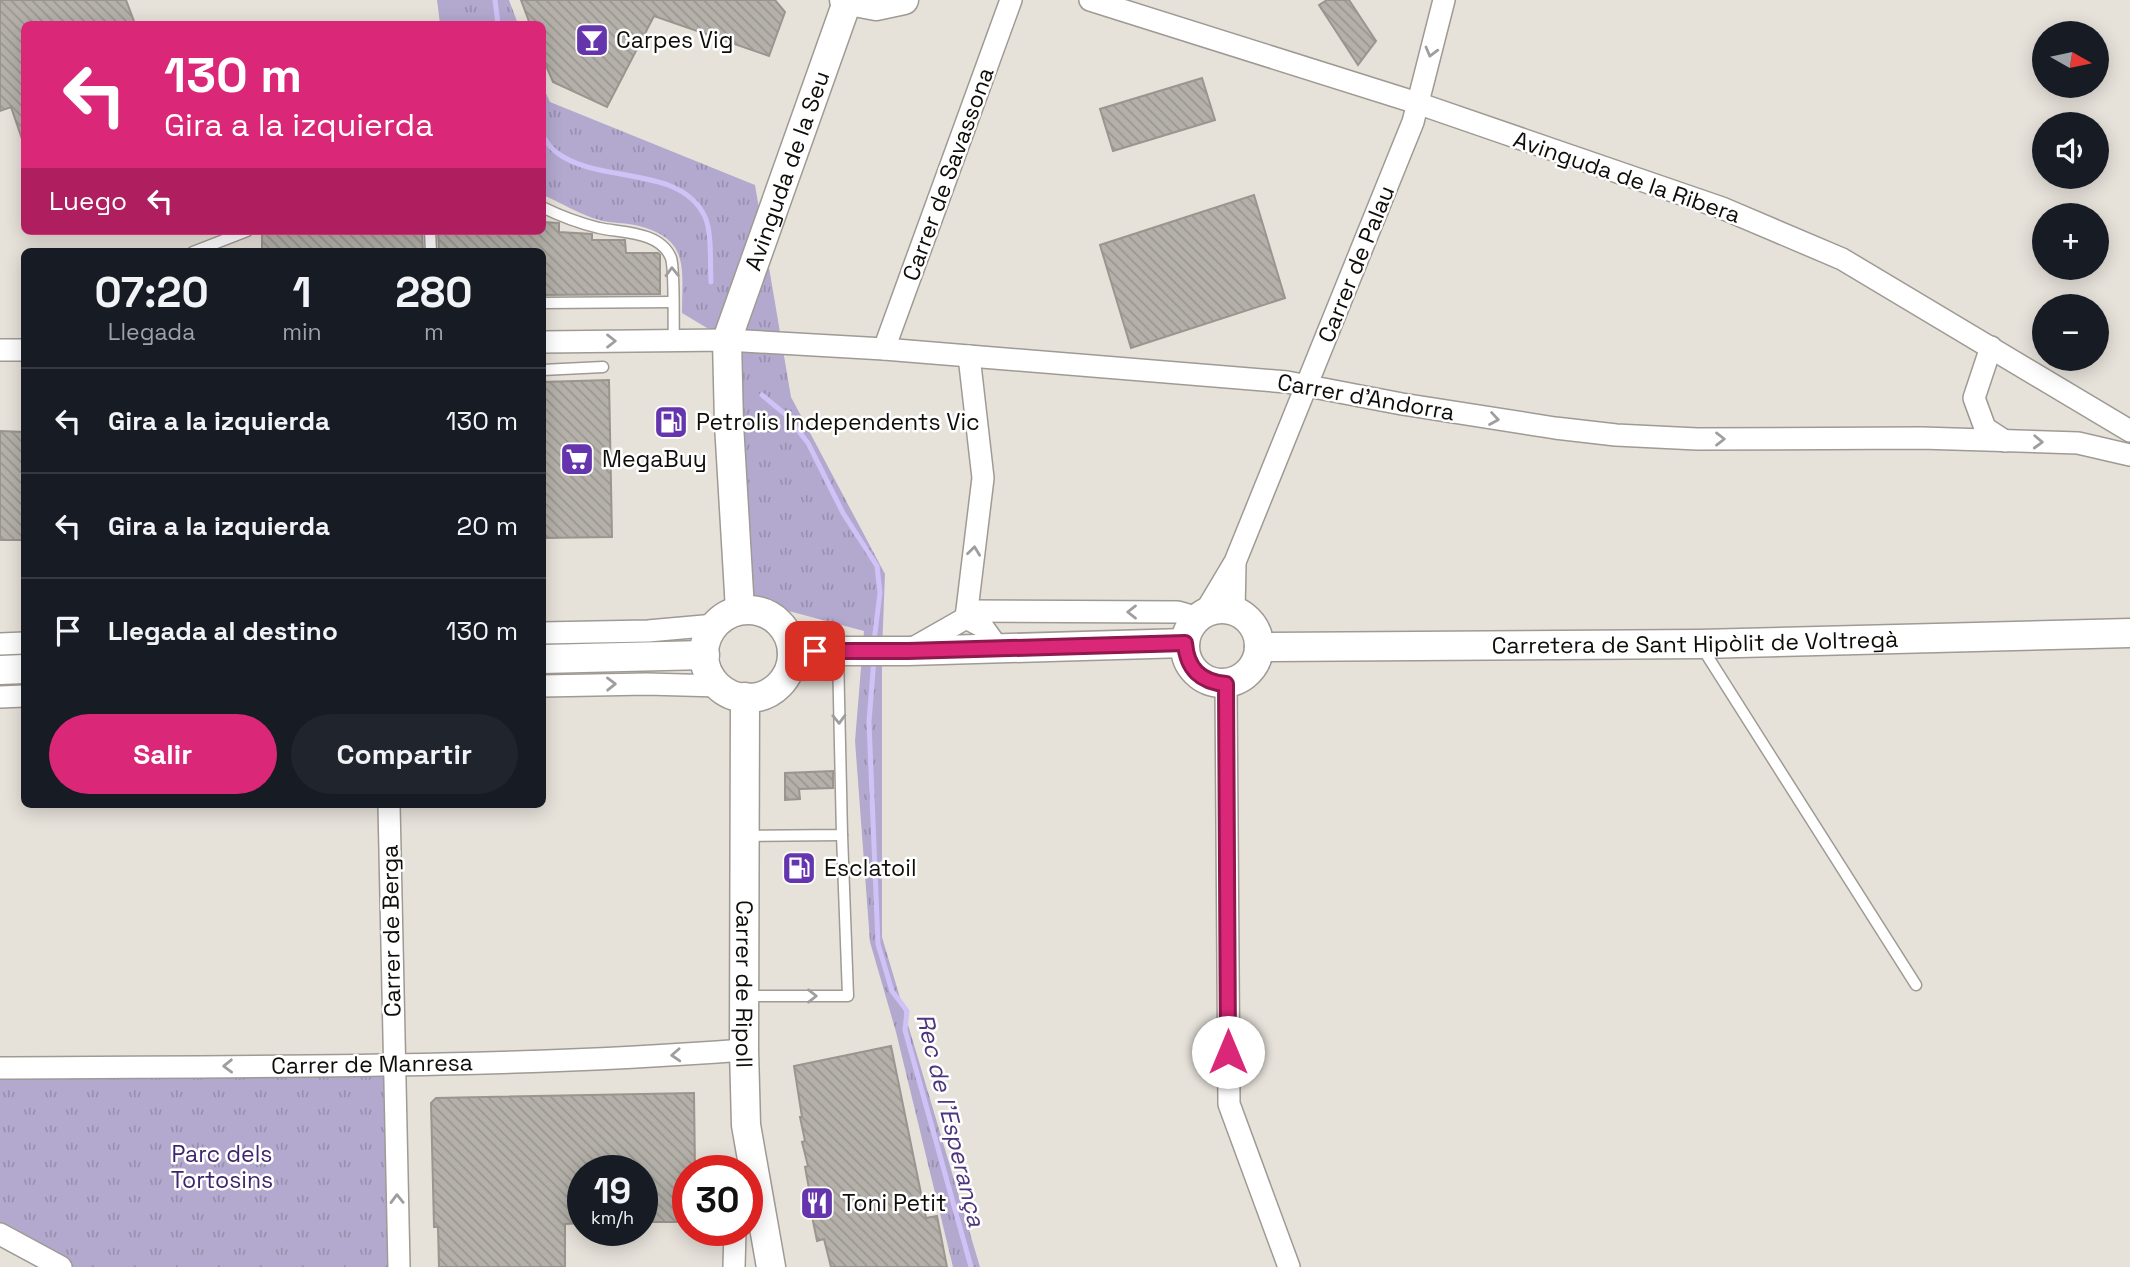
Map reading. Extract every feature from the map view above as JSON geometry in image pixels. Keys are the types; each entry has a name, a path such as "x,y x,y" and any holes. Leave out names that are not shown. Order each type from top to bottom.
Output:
{"street":[{"path":"845,1 876,6 904,0"},
{"name":"Carrer de Savassona","path":"884,349 1011,0"},
{"name":"Avinguda de la Ribera","path":"1090,0 1417,103 1734,213 1842,259 2130,431"},
{"name":"Carrer de Palau","path":"1202,616 1235,562 1413,121 1444,0"},
{"name":"Avinguda de la Seu","path":"727,340 845,1"},
{"path":"727,340 740,610"},
{"name":"Carrer d'Andorra","path":"546,342 727,340 884,349 1306,386 1402,404 1616,435 1697,439 1921,438 2078,443 2130,455"},
{"path":"1991,347 1974,398 1985,428 2005,441"},
{"path":"0,350 21,350"},
{"path":"966,615 983,478 969,356"},
{"name":"Carrer de Palau","path":"1234,611 1235,562"},
{"path":"740,610 762,612 775,620 785,631 792,651 789,668 781,682 761,695 745,698 731,694 719,686 708,672 705,655 707,639 715,625 740,610"},
{"path":"1216,610 1234,611 1251,622 1258,634 1257,660 1250,671 1239,680 1226,684 1214,683 1201,677 1186,657 1188,631 1202,616 1216,610"},
{"path":"908,651 966,615 1178,612 1202,616"},
{"path":"966,615 983,627 998,648"},
{"path":"546,633 648,631 715,625"},
{"name":"Carretera de Sant Hipòlit de Voltregà","path":"1259,647 1700,644 2130,633"},
{"path":"0,644 21,643"},
{"path":"792,651 874,652 1185,643"},
{"path":"546,659 705,655"},
{"path":"0,670 21,670"},
{"path":"1226,684 1229,1104 1289,1267"},
{"path":"546,685 719,686"},
{"path":"0,697 21,696"},
{"name":"Carrer de Ripoll","path":"745,698 746,1125 771,1267"},
{"name":"Carrer de Berga","path":"389,808 399,1267"},
{"name":"Carrer de Manresa","path":"0,1068 394,1065 678,1055 744,1050"},
{"path":"743,1155 746,1125"},
{"path":"0,1234 61,1267"},
{"path":"734,1267 735,1246"}],"lane":[{"path":"546,209 599,228 638,234 663,246 671,260 674,340"},
{"path":"203,248 237,235"},
{"path":"546,303 673,302"},
{"path":"546,370 603,368"},
{"path":"1700,644 1916,985"},
{"path":"744,996 848,996 838,651"},
{"path":"744,836 842,835"}],"green space":[{"path":"437,0 509,0 517,21 440,21"},
{"path":"546,94 550,102 755,185 791,397 885,574 882,651 882,937 980,1267 953,1267 896,1032 870,942 855,741 864,631 747,600 727,340 682,313 682,268 674,246 666,238 635,225 607,222 580,213 546,196"},
{"name":"Parc dels Tortosins","path":"395,1065 399,1267 61,1267 0,1234 0,1068"}],"building":[{"path":"0,0 126,0 134,21 21,21 21,136 11,107 0,111"},
{"name":"Carpes Vig","path":"521,0 775,0 785,12 769,56 654,16 607,107 553,82 546,65 546,21 529,21"},
{"path":"1327,0 1349,0 1376,41 1358,65 1319,5"},
{"path":"1202,78 1215,120 1113,151 1100,109"},
{"path":"1254,195 1285,298 1131,348 1100,245"},
{"path":"546,222 559,223 559,232 592,234 592,240 625,240 626,253 658,253 660,294 546,295 546,248 439,248 438,235 546,235"},
{"path":"262,235 422,235 423,248 262,248"},
{"name":"MegaBuy","path":"609,380 612,537 546,538 546,382"},
{"path":"0,431 21,432 21,540 0,540"},
{"path":"833,771 833,788 799,789 800,799 785,800 785,773"},
{"path":"891,1046 926,1218 937,1216 947,1267 831,1267 824,1239 817,1241 812,1216 794,1066"},
{"path":"694,1093 695,1155 672,1155 672,1222 658,1222 658,1155 567,1155 565,1267 439,1267 438,1227 434,1227 431,1103 436,1098"}],"waterway":[{"name":"Rec de l'Esperança","path":"495,0 498,21"},
{"name":"Rec de l'Esperança","path":"546,140 554,150 573,162 658,182 678,189 693,200 707,223 711,282"},
{"name":"Rec de l'Esperança","path":"762,395 786,415 808,443 843,513 877,566 880,593 874,641"},
{"name":"Rec de l'Esperança","path":"874,658 869,722 878,944 892,991 907,1011 905,1030 971,1267"}],"place":[{"name":"Carpes Vig","path":"592,40"},
{"name":"Petrolis Independents Vic","path":"671,422"},
{"name":"MegaBuy","path":"577,459"},
{"name":"Esclatoil","path":"799,868"},
{"name":"Toni Petit","path":"817,1203"}],"route":[{"path":"815,651 1185,643 1186,657 1201,677 1214,683 1226,684 1228,1052"}]}
